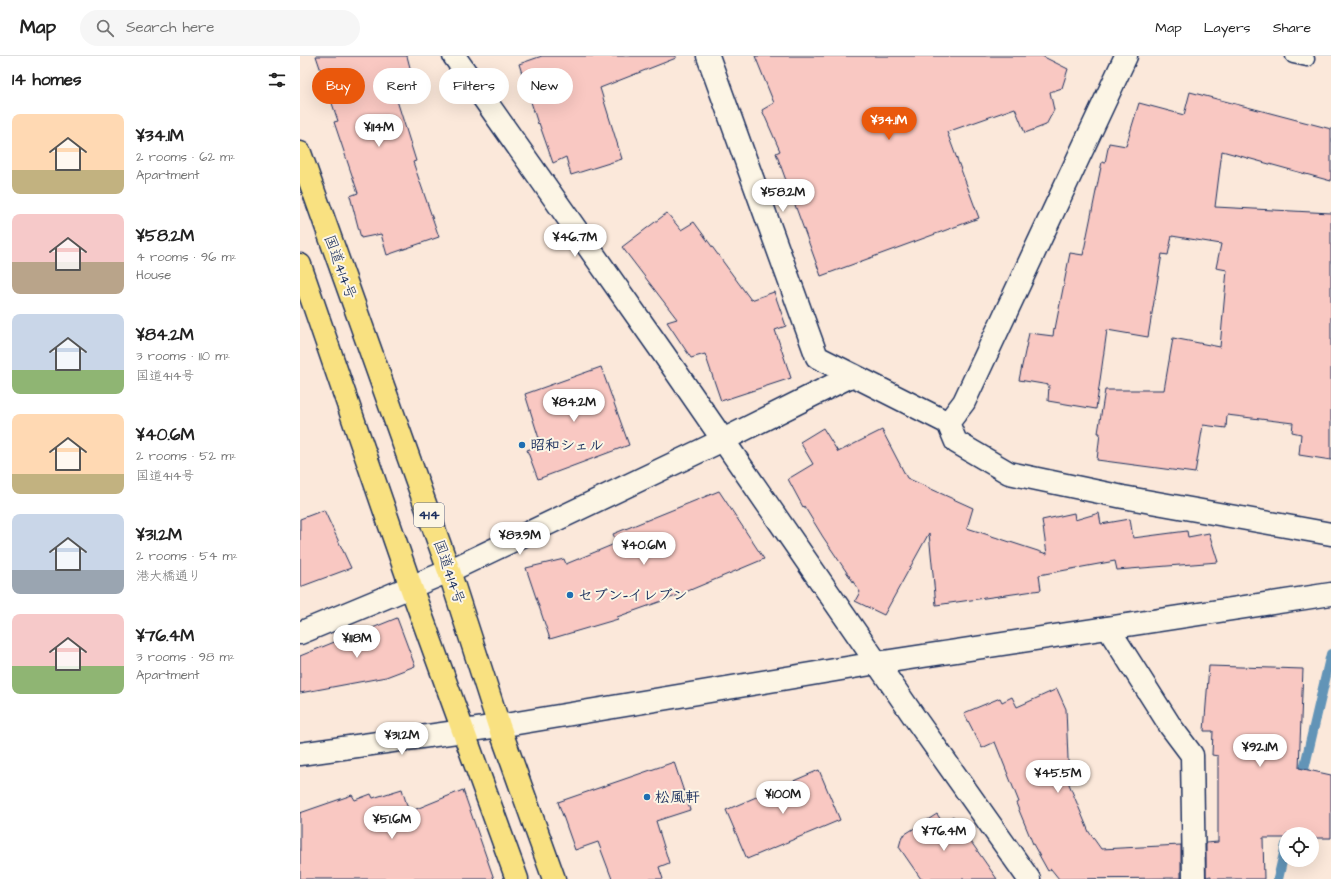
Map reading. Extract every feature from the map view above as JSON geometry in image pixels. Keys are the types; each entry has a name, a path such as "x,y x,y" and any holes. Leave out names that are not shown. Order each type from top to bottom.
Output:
{"highway":[{"name":"国道414号","path":"300,153 449,571 499,726 554,879"},
{"name":"414","path":"300,265 412,587 517,879"}],"street":[{"path":"454,56 663,353 917,721 1029,879"},
{"path":"708,56 817,357 948,423 956,442 1009,472 1123,497 1331,534"},
{"path":"948,423 964,402 1126,56"},
{"path":"300,633 449,571 723,440 853,375"},
{"path":"300,754 499,726 877,663 1331,594"},
{"path":"1108,628 1171,727 1192,755 1194,879"}],"building":[{"path":"316,56 407,56 410,68 373,68 373,104 398,104 416,161 413,162 439,237 387,255 381,234 361,238 350,196 358,193 334,122 338,121 332,104 365,104 365,68 320,68"},
{"path":"542,56 676,56 676,58 600,88 622,159 571,175 566,157 553,163 532,104 573,104 573,68 520,68 519,64"},
{"path":"755,56 1042,56 1068,69 1062,88 1050,92 1054,110 1046,125 1025,133 1015,108 947,132 979,218 821,276 776,153 780,151 762,110 774,103"},
{"path":"1190,92 1331,129 1331,181 1222,151 1215,207 1331,213 1331,460 1299,455 1301,434 1292,432 1293,423 1227,415 1226,428 1203,425 1195,473 1097,460 1100,433 1098,433 1105,390 1164,390 1173,338 1220,347 1227,270 1216,268 1221,244 1172,236 1168,255 1162,254 1148,337 1107,330 1096,409 1048,401 1049,385 1019,380 1029,333 1053,336 1070,253 1083,255 1102,162 1105,163 1109,143 1126,146 1139,103 1184,115"},
{"path":"667,213 681,230 694,222 751,300 774,292 786,326 775,330 791,378 721,401 705,354 691,358 667,322 677,319 622,247"},
{"path":"601,367 629,445 538,479 527,450 541,445 525,394"},
{"path":"823,428 838,452 882,430 907,478 973,508 967,528 1047,554 1042,520 1074,513 1075,520 1099,513 1101,524 1130,519 1133,538 1187,531 1188,537 1209,533 1218,562 1117,570 1115,561 1039,575 1041,590 936,605 929,533 884,615 855,601 860,592 804,506 803,507 788,479 813,464 800,442"},
{"path":"719,491 764,559 676,596 617,617 618,619 550,639 526,568 564,559 566,564 617,543 613,534"},
{"path":"324,510 351,568 300,587 300,519"},
{"path":"397,618 415,666 386,677 300,693 300,656"},
{"path":"1209,666 1303,669 1299,768 1331,775 1331,838 1319,838 1319,827 1279,827 1279,838 1263,838 1264,879 1211,879 1211,876 1206,877 1206,843 1218,842 1218,756 1212,755 1213,731 1204,731"},
{"path":"1057,689 1066,709 1069,784 1089,832 1101,849 1181,845 1181,878 1059,879 1051,869 1048,871 1033,844 1016,803 1019,802 995,742 982,748 964,713 1000,698 1002,702 1012,697 1017,707"},
{"path":"674,762 690,810 656,821 669,863 659,867 663,879 612,879 598,842 575,850 558,802"},
{"path":"819,770 840,820 747,859 726,810"},
{"path":"402,789 409,812 463,790 494,879 300,879 300,813 352,795 355,800 371,794 373,798"},
{"path":"937,814 943,823 953,816 997,879 921,879 899,847 902,836"}],"waterway":[{"path":"1301,782 1331,654"},
{"path":"1278,879 1281,867"}],"place":[{"name":"昭和シェル","path":"522,445"},
{"name":"セブン-イレブン","path":"570,595"},
{"name":"松風軒","path":"647,797"}]}
